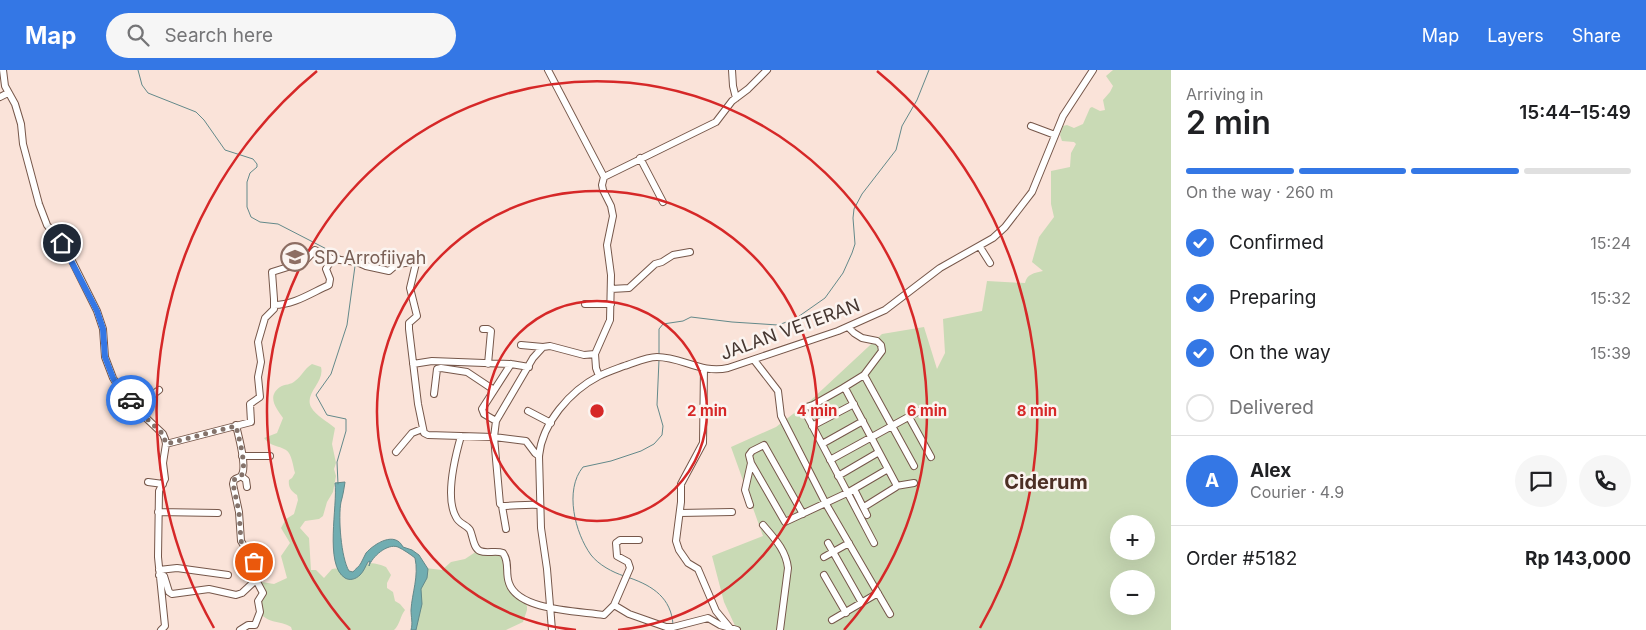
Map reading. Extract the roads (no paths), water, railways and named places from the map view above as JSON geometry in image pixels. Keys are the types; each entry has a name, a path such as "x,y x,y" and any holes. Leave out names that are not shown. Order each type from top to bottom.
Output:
{"street":[{"path":"3,70 8,93 23,131 25,151 39,204 47,226 62,243 97,311 103,329 105,357 113,378 124,396 138,405 144,416 163,434 166,444 165,479 159,491 158,512 159,572 165,626 162,630"},
{"path":"548,70 604,177 603,190 611,206 613,216 607,245 611,275 611,304 607,327 595,354 596,368 599,376"},
{"path":"732,70 736,98"},
{"path":"604,177 716,122 730,104 748,89 765,70"},
{"name":"JALAN VETERAN","path":"552,630 547,569 540,528 538,456 542,439 551,423 576,391 599,376 645,359 658,357 720,370 850,326 889,307 940,268 980,247 1006,227 1035,187 1063,116 1093,70"},
{"path":"0,97 8,93"},
{"path":"1032,126 1054,135"},
{"path":"640,158 663,202"},
{"path":"980,247 990,263"},
{"path":"166,444 251,422 250,404 260,397 258,377 261,362 258,342 265,318 273,312 274,305 272,272 304,262 315,250 332,259 358,262 389,272 397,264 416,263 410,288 417,314 416,318 409,323 409,329 422,429 428,435 494,437 526,441 538,456"},
{"path":"611,289 629,288 655,264 673,255 690,252"},
{"path":"274,305 289,303 309,296 329,285 326,270 332,259"},
{"path":"585,304 611,304"},
{"path":"850,326 862,338 877,341 882,349 880,354 864,375 813,405 804,408 874,543"},
{"path":"483,329 488,329 491,332 488,364"},
{"path":"521,345 550,346 584,355 595,354"},
{"path":"506,529 502,506 499,500 494,437 496,421 543,347"},
{"path":"754,360 778,391 780,414 826,504 890,614"},
{"path":"413,364 432,361 511,364 529,367"},
{"path":"496,421 484,414 482,411 483,406 511,364"},
{"path":"434,394 437,370 441,368 467,372 494,390"},
{"path":"704,368 703,443 681,484 676,545 688,563 698,569 716,610 733,630"},
{"path":"864,375 914,466"},
{"path":"843,388 854,404 896,486"},
{"path":"138,405 159,390"},
{"path":"812,426 854,404"},
{"path":"830,460 921,410"},
{"path":"528,411 551,423"},
{"path":"909,417 931,457"},
{"path":"822,444 863,421"},
{"path":"236,426 242,456 241,476"},
{"path":"396,452 412,433 422,429"},
{"path":"461,436 455,456 452,509 456,518 470,530 477,549 481,552 498,551 503,553 508,562 508,583 526,602 550,608 604,615 614,605 630,568 628,562 617,556 616,543 620,540 639,540"},
{"path":"803,514 766,446 763,445 752,450 749,455 751,463 783,521 787,522 847,493 888,469"},
{"path":"838,476 879,452"},
{"path":"242,456 270,456"},
{"path":"750,505 745,490 751,463"},
{"path":"241,476 246,480 247,487"},
{"path":"240,630 248,625 255,626 260,612 258,604 263,593 253,574 254,562 240,537 239,512 233,482 241,476"},
{"path":"148,482 163,484"},
{"path":"864,507 896,486 914,484"},
{"path":"854,489 867,515"},
{"path":"502,506 539,504"},
{"path":"158,512 218,513"},
{"path":"680,512 732,512"},
{"path":"763,525 785,554 787,561 788,568 780,630"},
{"path":"828,543 862,603"},
{"path":"824,557 850,543"},
{"path":"159,572 177,568 228,575"},
{"path":"159,572 164,576 168,592 172,594 209,589 236,595 242,593 256,580"},
{"path":"824,575 846,612"},
{"path":"832,620 878,594"},
{"path":"614,605 629,614 666,627 708,618 733,630"}],"water":[{"path":"345,482 340,509 340,527 344,557 349,571 353,572 366,553 374,546 390,539 399,542 403,547 419,555 428,569 427,578 421,589 422,604 416,630 411,630 411,610 416,578 415,558 394,546 385,549 377,555 369,566 370,561 368,562 361,573 355,578 347,579 339,571 333,548 335,483"}],"waterway":[{"path":"138,70 142,85 148,93 196,112 204,120 225,150 253,159 257,164 257,167 250,173 247,182 247,207 251,217 260,222 278,224 344,258"},
{"path":"659,356 659,329 663,324 683,321 691,317 778,325 795,319 825,298 843,273 855,244 854,209 862,194 896,150 902,126 917,100 929,70"},
{"path":"338,484 337,462 346,431 346,419 327,415 316,395 331,374 347,325 355,266 353,264"},
{"path":"624,576 598,562 585,546 576,524 573,499 574,487 577,476 583,467 611,461 641,451 654,444 662,435 663,426 657,405 659,360"},
{"path":"630,578 653,589 665,600 672,615 673,624"}],"place":[{"name":"SD Arrofiiyah","path":"295,257"}],"district":[{"name":"Ciderum","path":"1046,482"}]}
